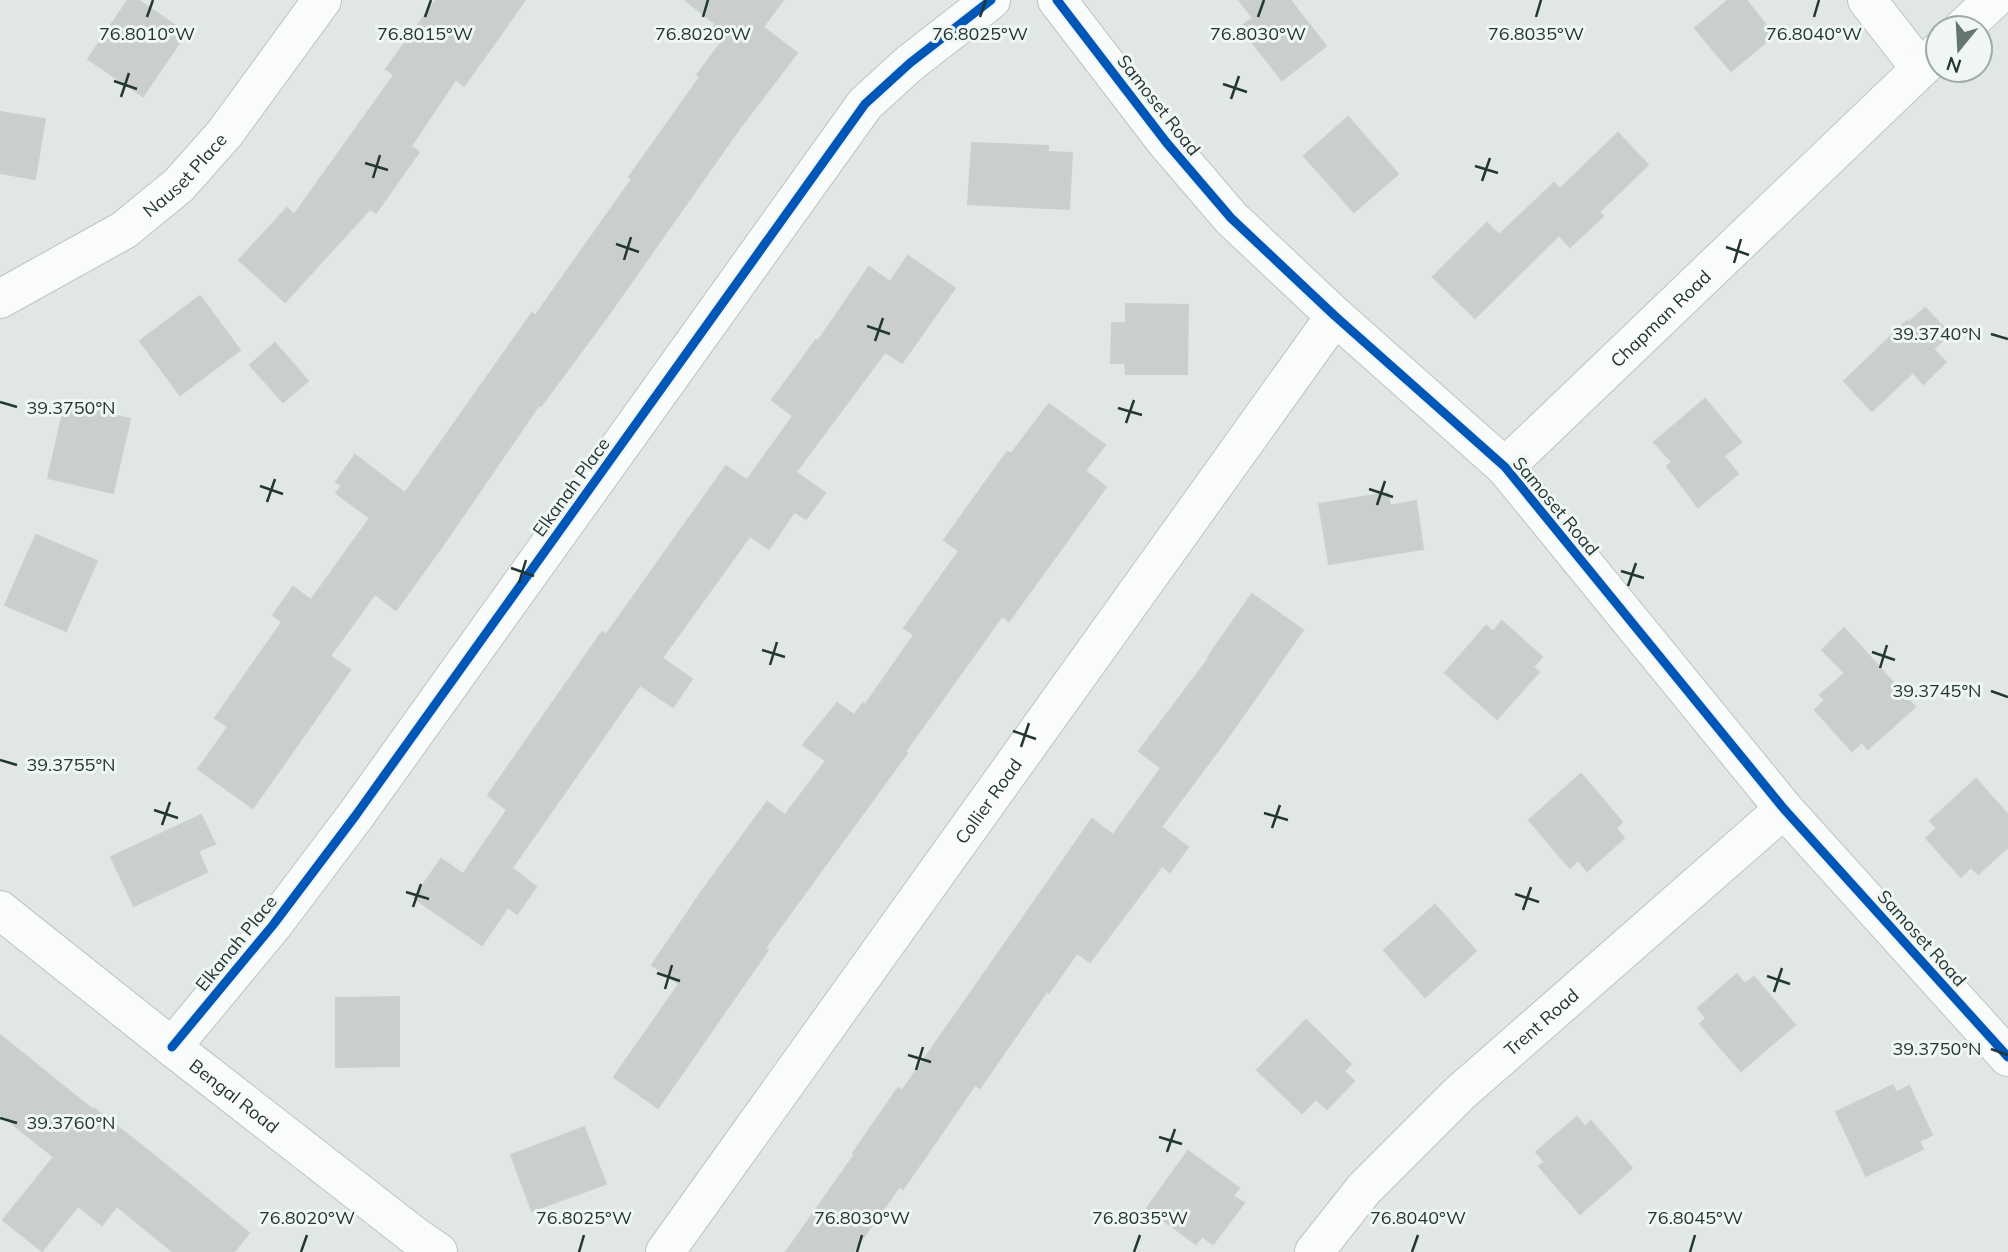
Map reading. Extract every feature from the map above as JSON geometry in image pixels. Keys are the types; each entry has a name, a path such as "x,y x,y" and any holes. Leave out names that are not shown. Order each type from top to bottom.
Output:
{"street":[{"name":"Nauset Place","path":"0,299 124,230 179,185 225,133 321,0"},
{"name":"Elkanah Place","path":"172,1047 273,925 356,815 865,104 910,63 991,0"},
{"name":"Samoset Road","path":"1057,0 1166,142 1231,218 1335,316 1505,467 1784,809 2008,1057"},
{"path":"1867,0 1924,55"},
{"path":"1978,14 1993,0"},
{"name":"Chapman Road","path":"1505,467 1924,65"},
{"name":"Collier Road","path":"665,1252 1335,316"},
{"name":"Trent Road","path":"1314,1252 1364,1189 1460,1093 1784,809"},
{"name":"Bengal Road","path":"0,910 172,1047 438,1252"}],"building":[{"path":"128,0 138,0 186,33 143,96 88,59"},
{"path":"436,0 525,0 464,86 456,79 411,146 419,152 376,213 370,209 285,302 239,260 287,208 294,215 394,75 386,69"},
{"path":"685,0 783,0 763,27 797,53 739,129 609,314 541,406 539,405 396,610 375,594 330,656 350,670 253,808 198,769 228,727 215,718 282,622 273,615 293,587 311,600 370,518 336,493 342,486 336,482 355,455 405,493 532,313 535,316 632,179 629,177 726,36 713,27 716,24"},
{"path":"1239,0 1290,0 1326,46 1282,80 1240,27 1253,18"},
{"path":"1728,0 1746,0 1774,35 1731,71 1695,28"},
{"path":"0,112 45,119 35,179 0,173"},
{"path":"1348,117 1398,174 1354,212 1304,156"},
{"path":"1618,133 1648,165 1599,212 1603,216 1570,247 1559,235 1475,318 1433,277 1487,223 1499,235 1554,183 1560,189"},
{"path":"972,143 1048,146 1048,152 1072,153 1069,209 968,204"},
{"path":"908,256 955,288 902,363 885,352 796,472 825,493 806,519 794,512 769,549 750,536 662,658 692,679 673,707 640,685 512,868 536,887 517,914 508,907 482,945 414,898 441,859 463,874 507,810 488,795 602,632 606,635 726,466 747,480 793,416 772,400 816,340 818,341 869,267 890,282"},
{"path":"200,296 240,350 180,395 140,341"},
{"path":"1126,304 1188,305 1187,374 1126,374 1125,363 1111,363 1112,323 1126,323"},
{"path":"1925,308 1950,334 1933,349 1946,362 1923,384 1913,372 1872,411 1844,381 1907,321 1908,323"},
{"path":"275,343 308,381 283,402 250,365"},
{"path":"1705,399 1741,442 1724,456 1738,474 1698,507 1667,466 1672,462 1654,442"},
{"path":"65,404 130,419 113,493 48,478"},
{"path":"1049,404 1105,445 1085,471 1106,487 1009,621 1002,616 905,752 907,753 765,948 768,950 658,1108 614,1077 679,984 652,965 767,802 785,815 826,761 803,745 837,703 854,715 863,703 865,705 914,635 904,628 959,551 944,540 1007,452 1011,454"},
{"path":"1388,493 1390,506 1416,501 1423,549 1329,564 1319,504"},
{"path":"36,535 97,561 66,631 5,605"},
{"path":"1252,594 1303,630 1161,827 1188,847 1170,872 1162,866 1090,962 1077,953 1049,993 1047,991 980,1088 975,1085 903,1189 900,1186 853,1252 786,1252 898,1088 902,1091 1092,819 1113,835 1161,768 1139,751 1209,658"},
{"path":"1502,621 1542,657 1533,667 1539,672 1497,719 1445,673 1486,626 1493,632"},
{"path":"1844,628 1915,707 1868,749 1862,742 1852,751 1815,710 1825,700 1820,695 1845,673 1822,650"},
{"path":"1581,774 1622,822 1616,828 1624,838 1587,871 1578,860 1570,868 1529,820"},
{"path":"1976,779 2008,815 2008,847 1978,874 1971,867 1961,877 1926,838 1937,828 1930,821"},
{"path":"201,815 215,844 198,851 207,872 134,906 111,857"},
{"path":"1435,905 1476,951 1425,997 1384,950"},
{"path":"1737,974 1745,984 1754,977 1795,1025 1741,1071 1700,1024 1706,1018 1698,1008"},
{"path":"399,997 399,1066 336,1067 336,998"},
{"path":"1306,1020 1351,1064 1344,1071 1354,1081 1327,1109 1316,1099 1302,1113 1257,1070"},
{"path":"0,1035 249,1233 234,1252 173,1252 117,1206 102,1225 78,1206 42,1251 3,1220 54,1157 0,1114"},
{"path":"1893,1085 1896,1093 1909,1086 1932,1135 1919,1141 1923,1149 1866,1176 1836,1112"},
{"path":"1577,1117 1585,1127 1591,1121 1632,1168 1580,1214 1539,1166 1545,1162 1536,1152"},
{"path":"584,1127 606,1184 532,1211 511,1155"},
{"path":"1188,1151 1239,1188 1233,1196 1244,1203 1213,1244 1202,1236 1196,1244 1147,1208"}],"cycle path":[{"path":"172,1047 273,925 356,815 865,104 910,63 991,0"},
{"path":"1057,0 1166,142 1231,218 1335,316 1505,467 1784,809 2008,1057"}]}
